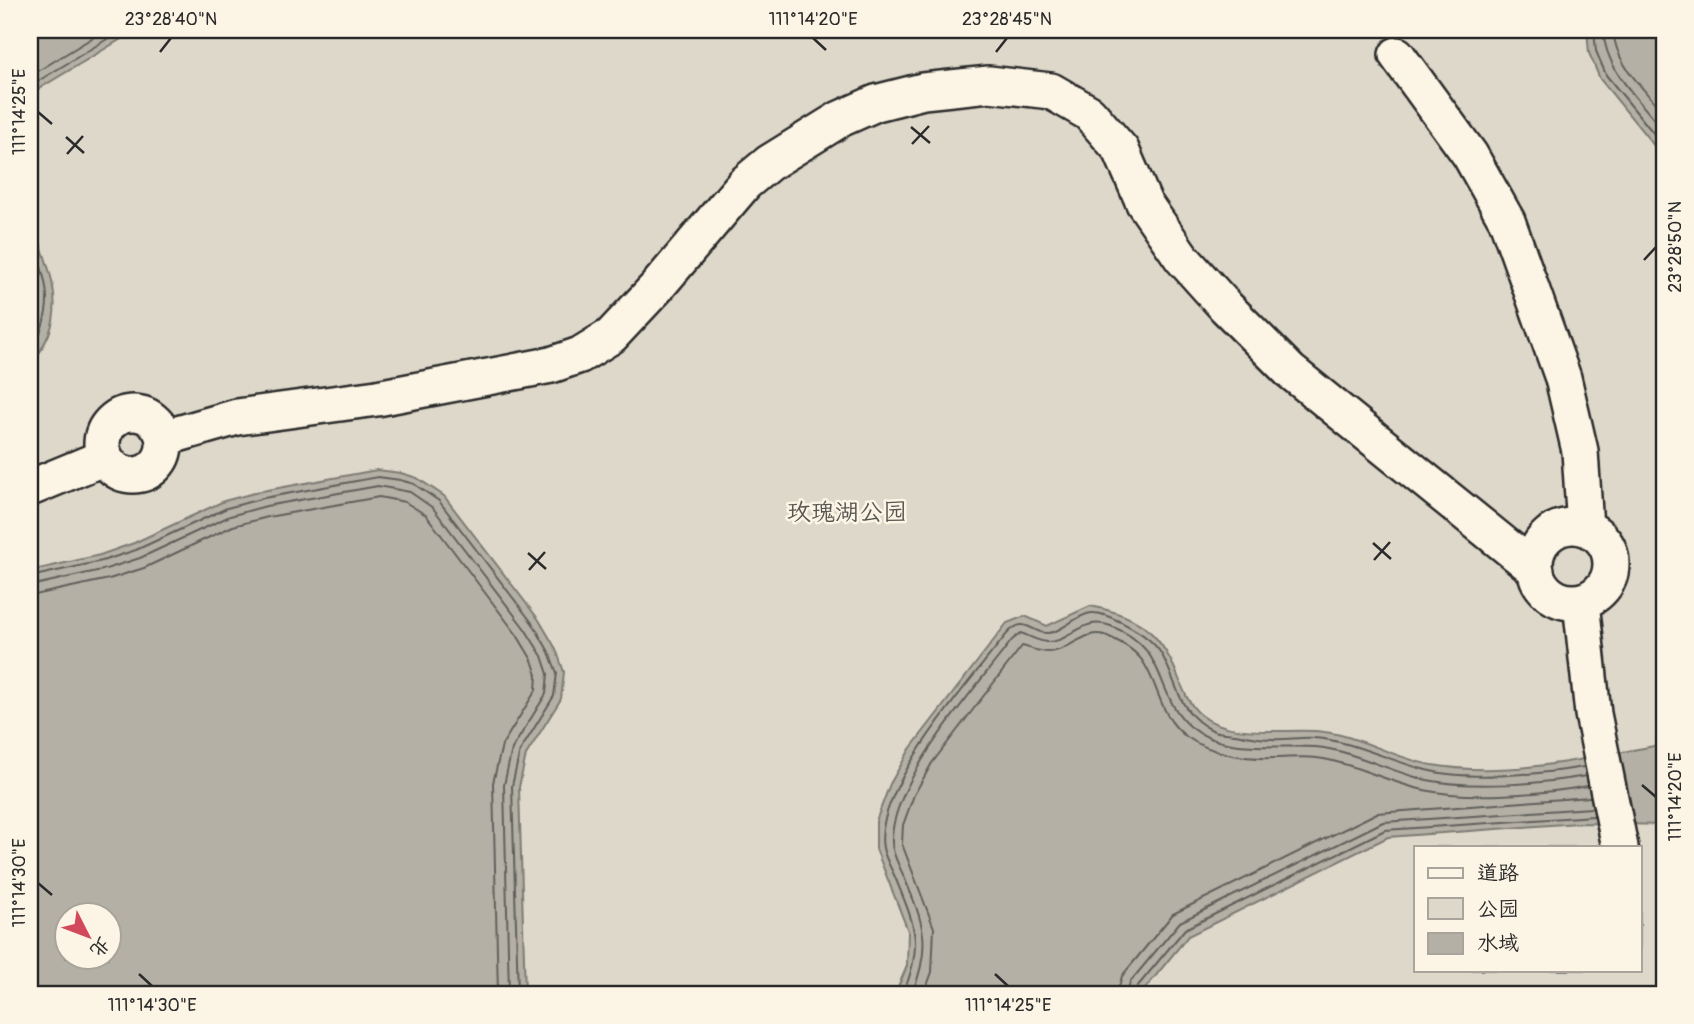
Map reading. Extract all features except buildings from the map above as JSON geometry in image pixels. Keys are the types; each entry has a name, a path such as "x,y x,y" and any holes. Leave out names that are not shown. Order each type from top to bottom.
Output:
{"lane":[{"path":"1397,55 1470,155 1507,221 1563,378 1580,451 1585,528"},
{"path":"164,438 237,417 377,398 551,365 580,355 611,336 656,288 745,183 769,163 839,119 876,103 923,92 989,84 1051,92 1089,113 1121,150 1144,203 1182,258 1226,307 1290,371 1536,570"},
{"path":"134,413 153,420 164,438 161,457 148,471 128,474 118,471 105,457 102,447 107,427 124,414 134,413"},
{"path":"30,488 105,457"},
{"path":"1573,526 1597,534 1610,555 1608,580 1601,590 1581,602 1568,602 1547,592 1539,582 1536,570 1536,557 1549,535 1573,526"},
{"path":"1581,602 1593,714 1620,846"}],"green space":[{"name":"玫瑰湖公园","path":"30,30 1664,30 1664,992 30,994"}],"water":[{"path":"30,30 136,30 30,94"},
{"path":"1587,30 1664,30 1664,158 1600,79 1589,53"},
{"path":"30,216 46,259 55,304 49,334 30,369"},
{"path":"377,470 417,478 444,496 539,620 556,649 564,672 561,699 526,755 519,787 525,994 30,994 30,571 100,555 134,543 224,501 262,491"},
{"path":"1090,606 1120,614 1144,627 1162,646 1193,706 1201,715 1226,727 1256,731 1330,733 1417,762 1461,768 1549,765 1664,744 1664,825 1578,823 1388,837 1188,936 1141,994 895,994 907,966 908,931 876,849 876,821 890,784 910,749 1007,623 1025,616 1047,626"}]}
